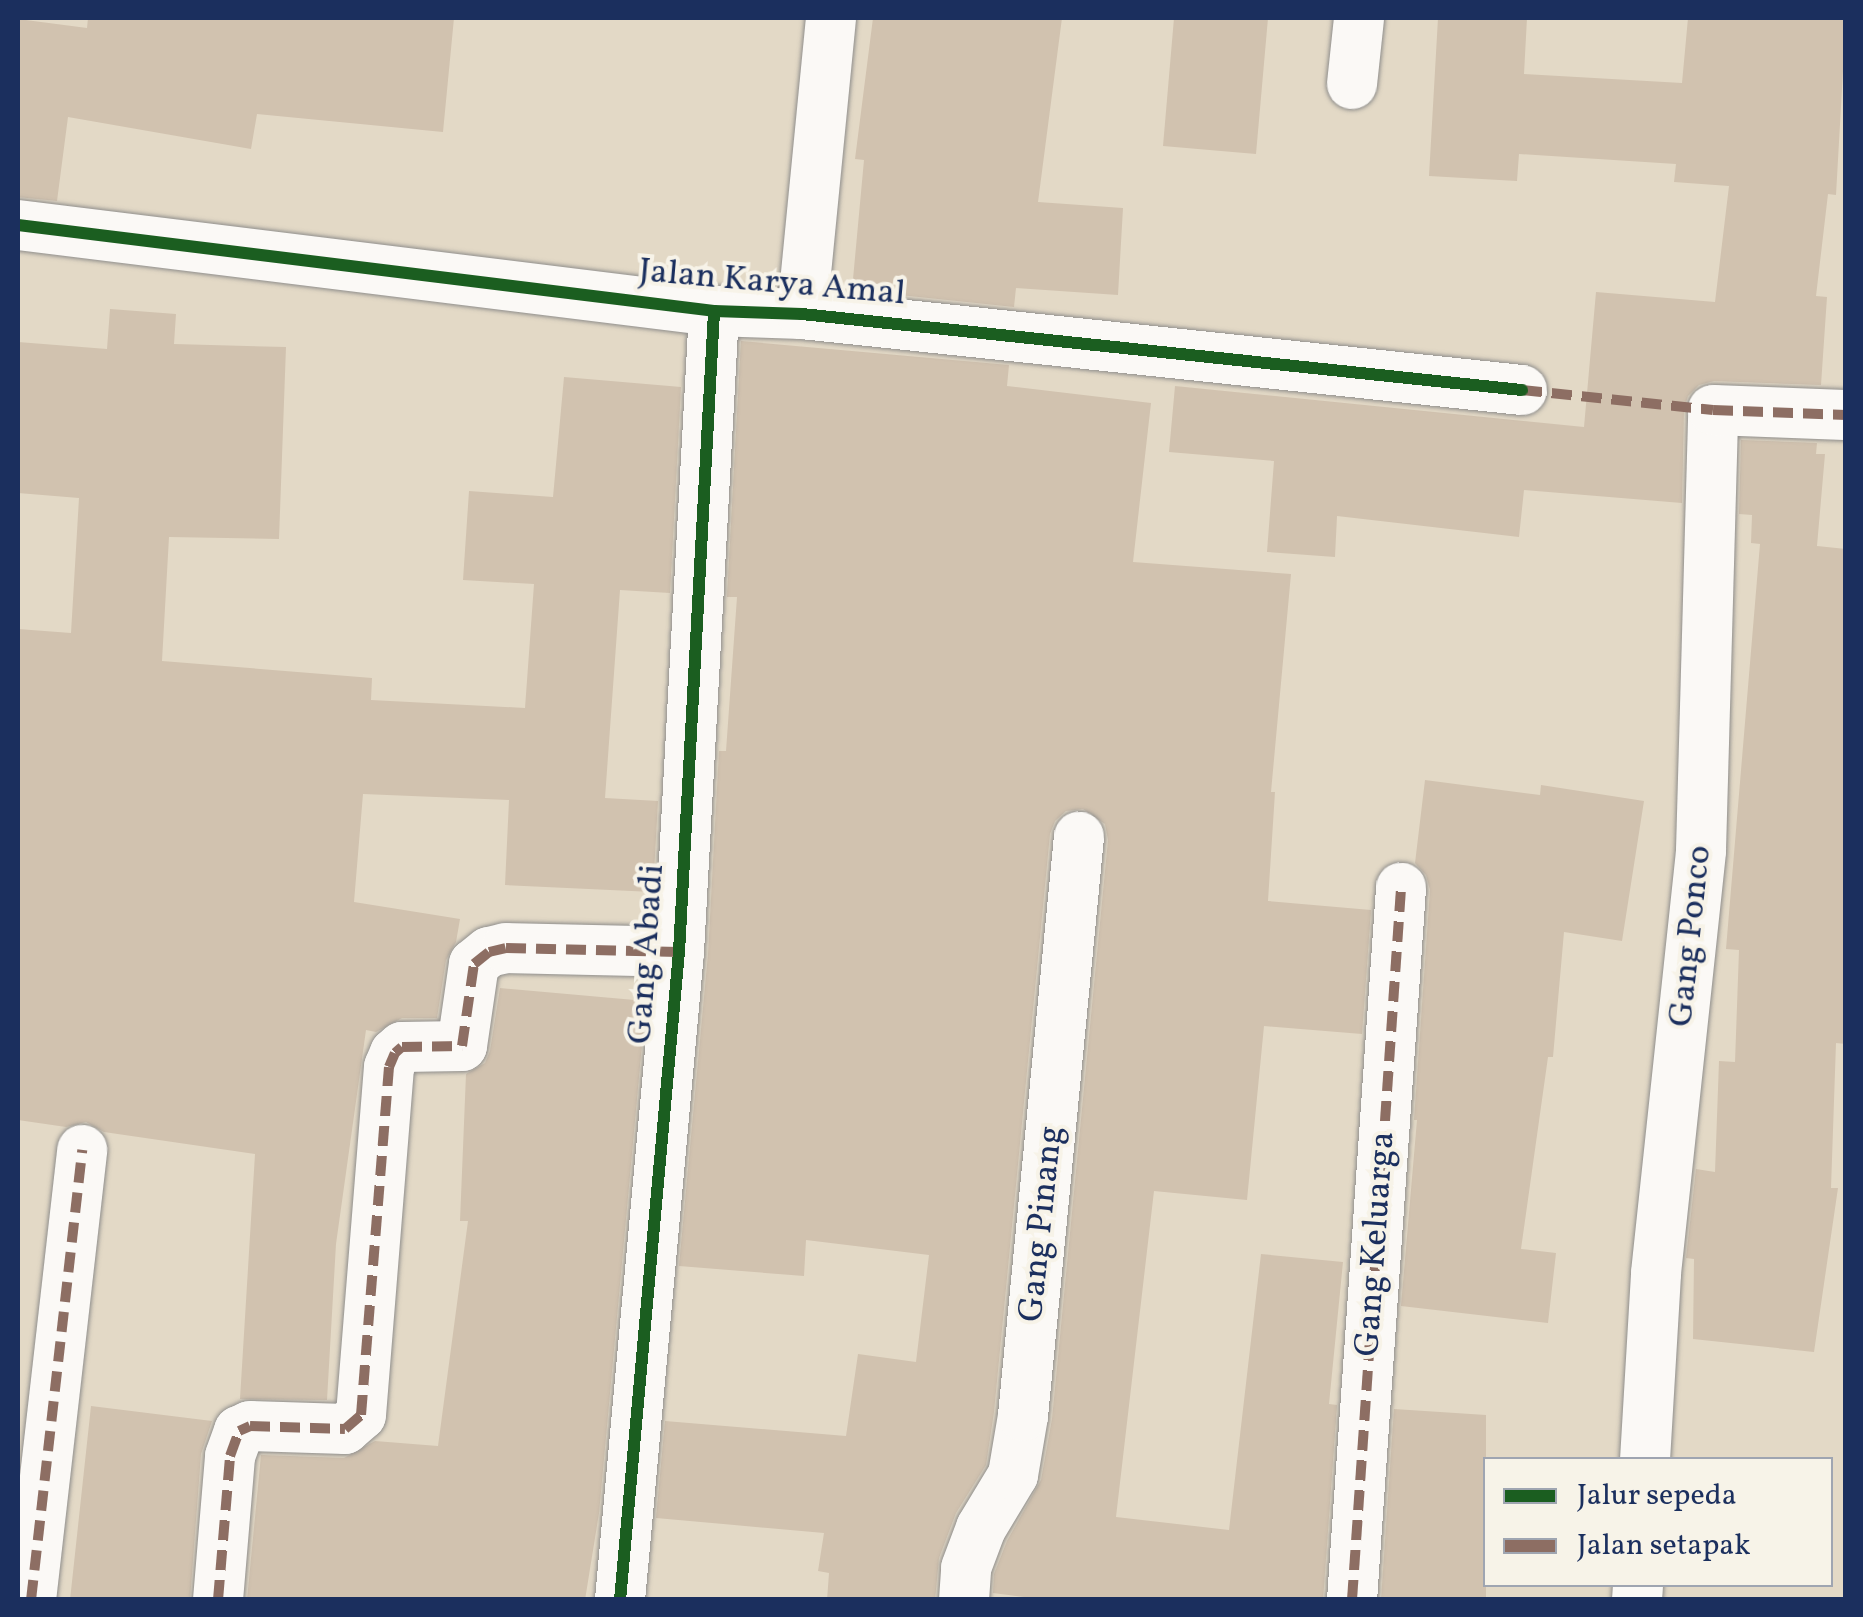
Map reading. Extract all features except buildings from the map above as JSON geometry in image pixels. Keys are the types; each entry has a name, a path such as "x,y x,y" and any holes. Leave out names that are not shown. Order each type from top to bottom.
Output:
{"street":[{"path":"802,314 831,18"},
{"path":"1352,84 1359,18"},
{"name":"Jalan Karya Amal","path":"18,225 714,311 802,314 1522,390"},
{"name":"Gang Abadi","path":"620,1600 679,952 714,311"},
{"name":"Gang Ponco","path":"1645,1457 1656,1273 1700,850 1712,410 1846,415"},
{"name":"Gang Pinang","path":"964,1600 966,1568 981,1528 1013,1475 1023,1416 1079,837"},
{"name":"Gang Keluarga","path":"1352,1600 1401,888"},
{"path":"218,1600 230,1456 239,1430 250,1426 345,1429 361,1415 390,1068 395,1054 402,1047 462,1046 474,964 490,952 506,948 679,952"},
{"path":"31,1600 82,1150"}],"marked path":[{"path":"1522,390 1713,410 1846,415"},
{"path":"1352,1600 1401,888"},
{"path":"218,1600 230,1456 239,1431 250,1426 345,1429 361,1415 389,1067 395,1053 402,1047 462,1046 474,964 489,952 506,948 679,952"},
{"path":"31,1600 82,1150"}],"cycle path":[{"path":"18,225 714,311 802,314 1522,390"},
{"path":"620,1600 679,952 714,311"}]}
